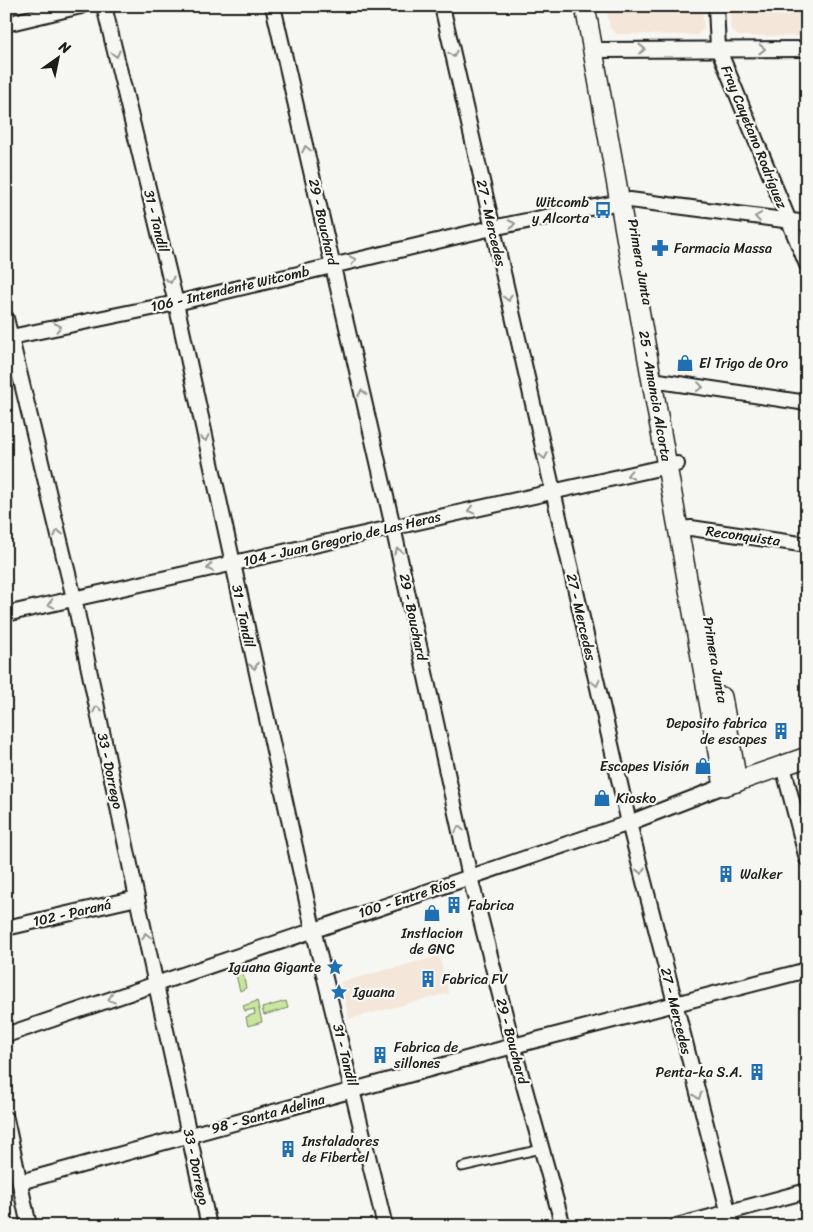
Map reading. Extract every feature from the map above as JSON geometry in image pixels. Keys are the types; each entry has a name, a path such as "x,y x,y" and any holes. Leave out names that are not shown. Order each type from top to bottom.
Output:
{"main road":[{"path":"585,6 598,50"},
{"name":"Primera Junta","path":"596,6 598,50 731,784"},
{"name":"100 - Entre Ríos","path":"731,784 807,757"}],"street":[{"path":"6,24 81,6"},
{"name":"31 - Tandil","path":"104,6 176,302 313,929 354,1091 385,1226"},
{"name":"29 - Bouchard","path":"273,6 393,527 470,877 513,1046 563,1226"},
{"name":"27 - Mercedes","path":"442,6 629,823 674,1004 731,1219"},
{"name":"Fray Cayetano Rodríguez","path":"716,6 718,48 807,265"},
{"path":"598,50 807,49"},
{"name":"106 - Intendente Witcomb","path":"8,338 176,302 492,228 625,201 807,223"},
{"name":"33 - Dorrego","path":"6,318 8,338 74,598 209,1226"},
{"path":"657,381 807,403"},
{"name":"104 - Juan Gregorio de Las Heras","path":"6,614 672,465"},
{"name":"Reconquista","path":"685,529 807,545"},
{"path":"783,766 807,858"},
{"name":"100 - Entre Ríos","path":"6,1035 629,823 731,784"},
{"name":"102 - Paraná","path":"6,928 137,898"},
{"name":"98 - Santa Adelina","path":"20,1182 513,1046 807,970"},
{"path":"6,1119 29,1226"},
{"path":"677,1226 731,1219 807,1191"}],"lane":[{"path":"462,1168 541,1149"}],"shaded area":[{"path":"606,6 702,6 704,29 697,35 617,34 610,28"},
{"path":"729,6 807,6 807,36 738,36 731,29"},
{"path":"439,956 449,993 349,1019 340,982"}],"green space":[{"path":"242,969 246,988 240,991 235,971"},
{"path":"257,1001 262,1022 248,1026 246,1017 255,1014 254,1009 245,1011 243,1006"},
{"path":"286,1001 288,1008 264,1015 262,1008"}],"place":[{"name":"Witcomb y Alcorta","path":"603,210"},
{"name":"Farmacia Massa","path":"660,248"},
{"name":"El Trigo de Oro","path":"685,363"},
{"name":"Deposito fabrica de escapes","path":"781,731"},
{"name":"Escapes Visión","path":"703,766"},
{"name":"Kiosko","path":"602,798"},
{"name":"Walker","path":"726,874"},
{"name":"Fabrica","path":"454,905"},
{"name":"Instlacion de GNC","path":"432,913"},
{"name":"Iguana Gigante","path":"335,967"},
{"name":"Fabrica FV","path":"428,979"},
{"name":"Iguana","path":"339,992"},
{"name":"Fabrica de sillones","path":"380,1055"},
{"name":"Penta-ka S.A.","path":"757,1072"},
{"name":"Instaladores de Fibertel","path":"288,1149"}]}
